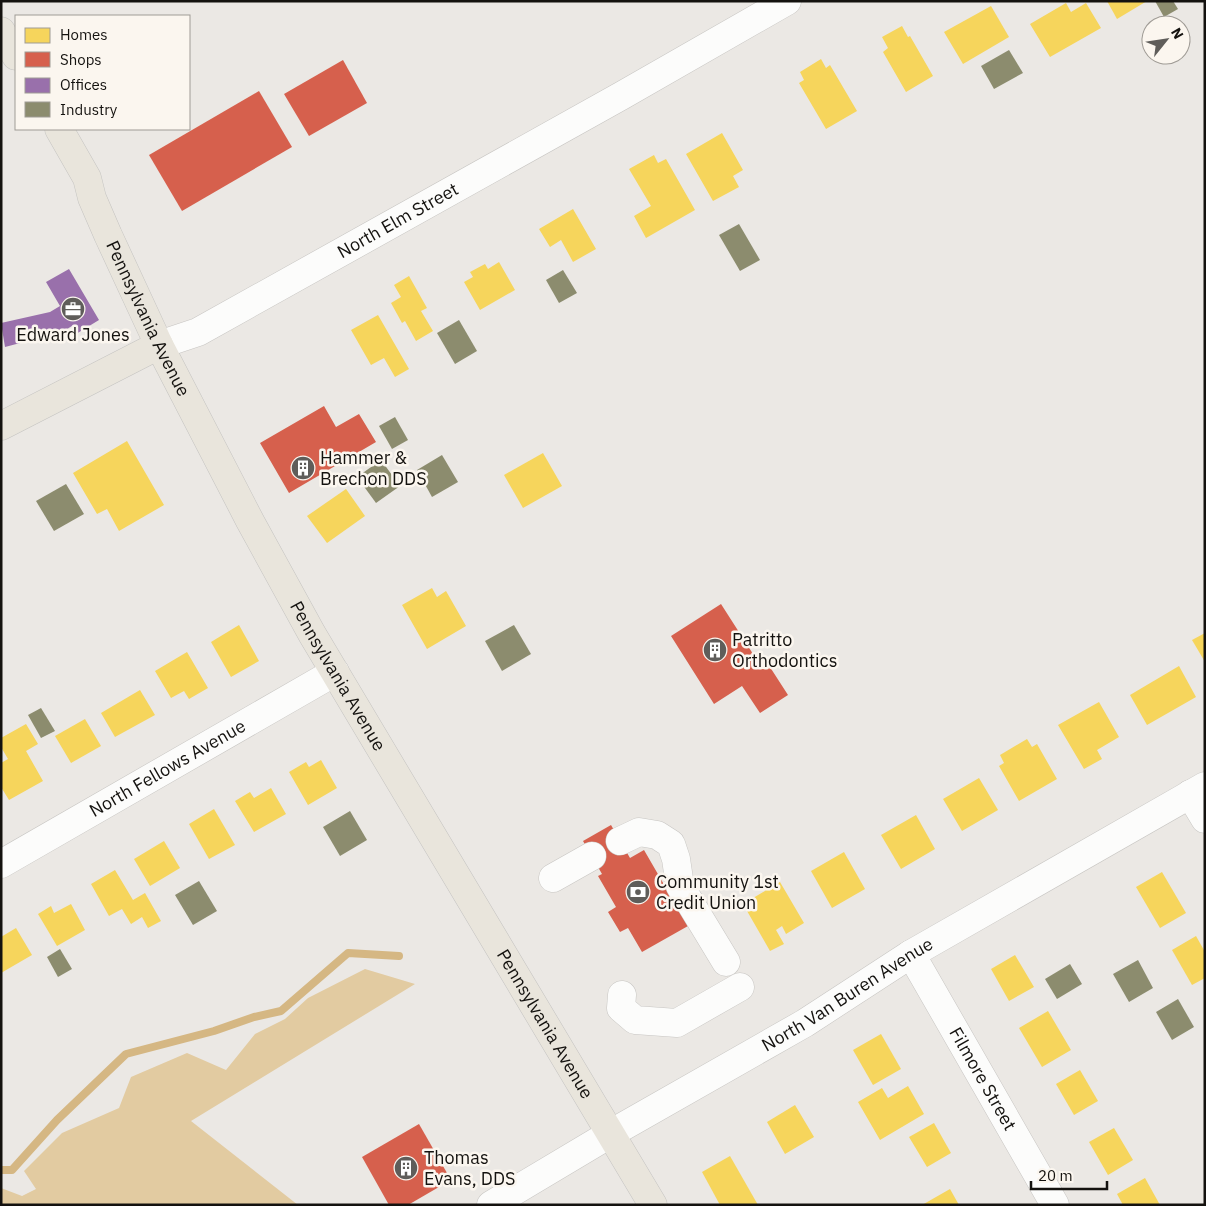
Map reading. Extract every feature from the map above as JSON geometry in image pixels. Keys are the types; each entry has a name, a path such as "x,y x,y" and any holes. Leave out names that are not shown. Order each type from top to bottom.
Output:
{"main road":[{"path":"1,31 15,54"},
{"name":"Pennsylvania Avenue","path":"61,130 86,178 92,198 108,235 160,345 250,521 335,672 653,1205"},
{"name":"North Elm Street","path":"1,426 160,345"}],"street":[{"name":"North Elm Street","path":"160,345 206,328 787,1"},
{"name":"North Fellows Avenue","path":"1,864 335,672"},
{"name":"North Van Buren Avenue","path":"491,1205 610,1134 805,1023 910,954 1198,790"},
{"path":"1198,790 1205,819"},
{"path":"620,841 639,832 656,835 671,844 676,859 680,886 726,962"},
{"path":"553,878 592,856"},
{"name":"Filmore Street","path":"910,954 1055,1205"},
{"path":"622,995 621,1008 635,1020 677,1023 740,987"}],"shaded area":[{"path":"365,969 415,984 191,1121 298,1205 1,1205 1,1188 22,1196 36,1189 24,1171 62,1133 119,1108 131,1077 187,1053 226,1070 255,1034 285,1019 308,998"}],"building: Homes":[{"path":"1107,1 1147,1 1117,19"},
{"path":"1066,3 1071,12 1086,3 1101,28 1050,57 1030,24"},
{"path":"991,6 1009,37 963,64 944,32"},
{"path":"902,26 908,37 910,36 933,76 906,92 883,52 888,48 882,37"},
{"path":"821,59 826,68 830,65 857,111 826,129 799,83 804,80 800,72"},
{"path":"722,133 743,170 733,176 739,187 713,201 686,154"},
{"path":"654,155 658,163 666,159 695,210 646,238 634,216 651,206 629,169"},
{"path":"573,209 596,249 573,262 561,240 550,247 539,229"},
{"path":"499,262 515,290 480,310 464,282 473,277 470,272 485,264 488,269"},
{"path":"409,276 427,308 421,311 433,331 416,341 405,321 402,323 391,303 401,297 394,285"},
{"path":"378,315 409,369 395,377 384,358 371,365 351,330"},
{"path":"127,441 164,505 119,531 107,509 97,514 73,473"},
{"path":"543,453 562,486 523,508 504,475"},
{"path":"346,489 365,516 327,543 307,516"},
{"path":"432,588 437,597 446,591 466,626 427,649 402,605"},
{"path":"239,625 259,661 231,677 211,642"},
{"path":"1205,633 1205,662 1192,640"},
{"path":"187,652 208,688 189,699 184,691 171,698 155,671"},
{"path":"1179,666 1196,697 1147,725 1130,695"},
{"path":"140,690 155,715 115,737 101,713"},
{"path":"1099,702 1119,737 1097,750 1102,759 1084,769 1058,725"},
{"path":"85,719 101,746 71,763 55,736"},
{"path":"26,724 38,744 26,751 43,781 9,800 1,787 1,763 8,759 1,747 1,738"},
{"path":"1027,739 1032,747 1037,744 1057,779 1019,801 999,766 1004,763 1000,755"},
{"path":"321,760 337,788 308,805 289,772 306,762 309,767"},
{"path":"979,778 998,810 962,831 943,799"},
{"path":"271,788 286,814 254,832 235,801 250,792 254,798"},
{"path":"214,809 235,845 209,859 189,824"},
{"path":"916,815 935,849 901,869 881,835"},
{"path":"164,841 180,868 150,886 134,859"},
{"path":"844,852 865,889 832,908 811,871"},
{"path":"115,870 133,900 145,893 161,921 148,928 142,917 131,924 122,909 109,916 91,884"},
{"path":"1162,872 1186,913 1160,928 1136,887"},
{"path":"780,882 804,923 786,934 782,926 776,930 784,944 770,951 743,904"},
{"path":"71,904 85,930 57,946 38,914 51,906 54,913"},
{"path":"16,928 32,955 1,973 1,937"},
{"path":"1196,936 1205,952 1205,978 1192,985 1172,950"},
{"path":"1015,955 1034,987 1009,1001 991,969"},
{"path":"1048,1011 1071,1050 1042,1067 1019,1028"},
{"path":"881,1034 901,1069 873,1085 853,1050"},
{"path":"1080,1070 1098,1101 1074,1115 1056,1084"},
{"path":"908,1086 924,1114 880,1140 858,1102 882,1088 888,1098"},
{"path":"795,1105 814,1137 785,1154 767,1122"},
{"path":"934,1123 951,1153 927,1167 909,1137"},
{"path":"1114,1128 1133,1160 1108,1175 1089,1142"},
{"path":"730,1156 758,1205 720,1205 702,1172"},
{"path":"1145,1178 1160,1205 1123,1205 1117,1194"},
{"path":"950,1189 959,1205 922,1205"}],"building: Shops":[{"path":"343,60 367,103 309,136 284,94"},
{"path":"259,91 292,147 182,211 149,155"},
{"name":"Hammer & Brechon DDS","path":"324,406 336,427 359,414 376,442 289,493 260,443"},
{"name":"Patritto Orthodontics","path":"721,604 762,668 768,664 788,695 760,713 742,686 714,704 671,636"},
{"name":"Community 1st Credit Union","path":"611,825 630,858 644,850 688,926 642,952 628,928 620,932 608,912 616,907 598,876 602,874 583,841"},
{"name":"Thomas Evans, DDS","path":"419,1124 451,1180 408,1205 389,1205 362,1157"}],"building: Offices":[{"name":"Edward Jones","path":"69,269 99,320 76,334 72,326 62,332 5,347 1,323 50,312 60,306 46,282"}],"building: Industry":[{"path":"1155,1 1173,1 1178,9 1168,15 1163,15"},
{"path":"1009,50 1023,73 994,89 981,66"},
{"path":"739,224 760,260 740,271 719,235"},
{"path":"563,270 577,293 559,303 546,280"},
{"path":"459,320 477,351 455,364 437,333"},
{"path":"395,417 408,440 392,449 379,426"},
{"path":"442,455 458,482 432,497 417,470"},
{"path":"381,460 400,486 376,503 357,477"},
{"path":"66,484 84,514 54,531 36,501"},
{"path":"514,625 531,654 502,671 485,641"},
{"path":"41,708 55,731 41,738 28,715"},
{"path":"350,811 367,840 340,856 323,827"},
{"path":"199,881 217,911 193,925 175,895"},
{"path":"60,949 72,969 58,977 47,957"},
{"path":"1138,960 1153,988 1129,1002 1113,974"},
{"path":"1070,964 1082,984 1057,999 1045,979"},
{"path":"1178,999 1194,1027 1172,1040 1156,1012"}],"waterway":[{"path":"1,1170 12,1170 57,1120 126,1054 281,1011 348,953 399,956"}],"place":[{"name":"Edward Jones","path":"73,309"},
{"name":"Hammer & Brechon DDS","path":"303,468"},
{"name":"Patritto Orthodontics","path":"715,650"},
{"name":"Community 1st Credit Union","path":"638,892"},
{"name":"Thomas Evans, DDS","path":"406,1168"}]}
